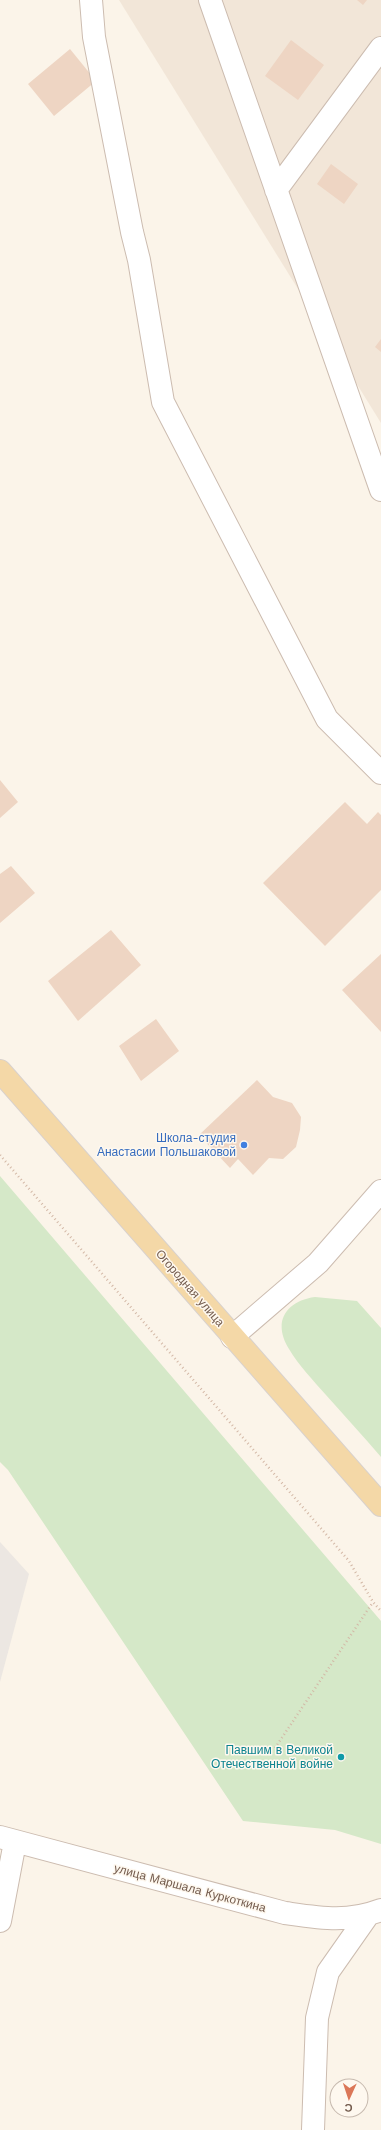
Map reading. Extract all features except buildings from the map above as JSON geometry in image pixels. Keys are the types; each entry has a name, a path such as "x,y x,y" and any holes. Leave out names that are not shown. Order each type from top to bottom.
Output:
{"main road":[{"name":"Огородная улица","path":"0,1071 381,1505"}],"street":[{"path":"90,0 94,37 132,232 139,260 163,402 327,719 381,773"},
{"path":"210,0 380,483"},
{"path":"276,190 381,48"},
{"path":"232,1337 318,1263 381,1191"},
{"path":"0,1921 8,1840"},
{"name":"улица Маршала Куркоткина","path":"8,1840 285,1913 332,1920 374,1912"},
{"path":"313,2130 317,2018 328,1972 374,1912"}],"path":[{"path":"0,1155 349,1561 373,1602 381,1611"},
{"path":"275,1748 373,1602"}],"shaded area":[{"path":"119,0 381,0 381,423"},
{"path":"0,1542 29,1574 0,1682"}],"green space":[{"path":"0,1176 381,1621 381,1844 335,1830 243,1821 8,1470 0,1462"},
{"path":"315,1297 357,1301 381,1328 381,1457 302,1367 289,1349 284,1339 282,1322 285,1314 296,1303"}],"place":[{"name":"Школа-студия Анастасии Польшаковой","path":"244,1145"},
{"name":"Павшим в Великой Отечественной войне","path":"341,1757"}]}
